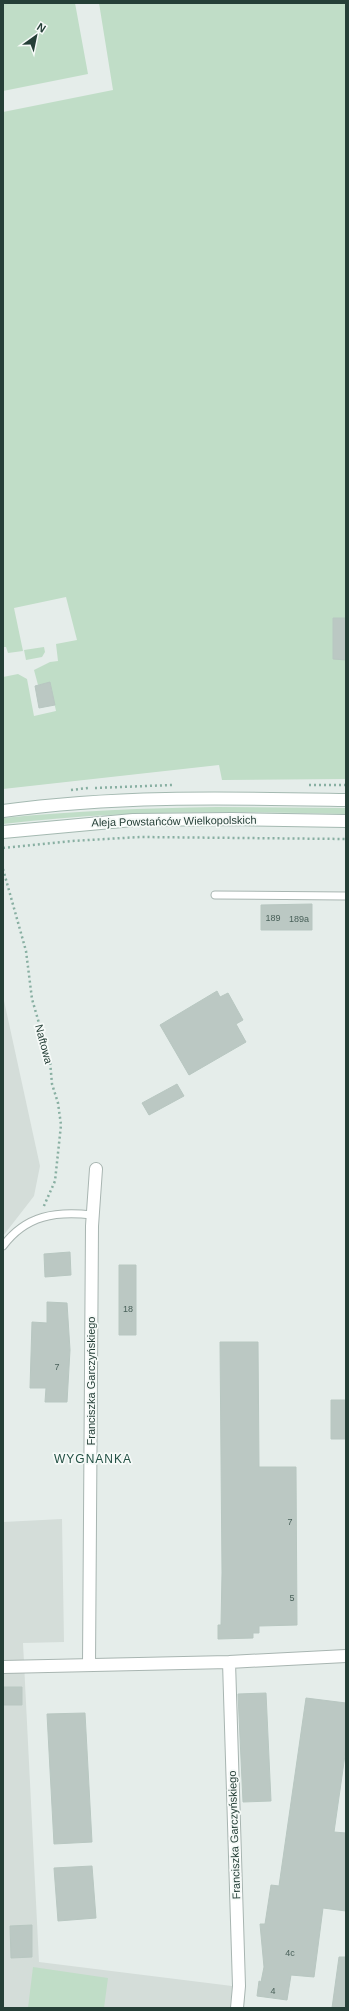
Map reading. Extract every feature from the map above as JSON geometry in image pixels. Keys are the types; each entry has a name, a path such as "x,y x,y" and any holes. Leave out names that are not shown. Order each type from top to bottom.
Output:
{"street":[{"name":"Aleja Powstańców Wielkopolskich","path":"3,811 72,803 167,799 346,800"},
{"name":"Aleja Powstańców Wielkopolskich","path":"3,832 133,820 232,819 346,821"},
{"name":"Franciszka Garczyńskiego","path":"89,1665 92,1215 96,1170"},
{"path":"3,1667 229,1662 346,1656"},
{"name":"Franciszka Garczyńskiego","path":"229,1662 239,1986 238,2008"}],"lane":[{"path":"215,895 346,896"},
{"path":"3,1246 12,1234 38,1218 69,1213 92,1215"}],"path":[{"path":"3,848 72,841 140,837 346,839"},
{"name":"Naftowa","path":"3,869 26,951 32,999 50,1061 52,1084 58,1103 61,1124 54,1181 38,1218"}],"shaded area":[{"path":"3,996 40,1166 34,1196 3,1236"},
{"path":"62,1519 64,1642 23,1643 39,1962 232,1986 230,2008 3,2008 3,1522"}],"green space":[{"path":"3,3 75,3 88,74 3,91"},
{"path":"99,3 346,3 346,779 222,780 219,765 3,789 3,677 18,674 27,679 34,716 56,711 50,683 38,685 34,670 50,662 58,661 56,644 77,640 66,597 14,608 23,651 8,653 6,647 3,647 3,112 113,90"},
{"path":"44,647 45,652 42,657 26,660 24,650"},
{"path":"217,807 346,808 346,814 217,812 131,814 46,819 3,824 3,818 56,813"},
{"path":"33,1967 108,1978 104,2008 28,2008"}],"building":[{"path":"333,618 346,618 346,660 333,659"},
{"path":"50,682 55,705 39,708 35,686"},
{"path":"312,904 312,930 261,930 261,905"},
{"path":"217,991 220,997 228,993 243,1020 236,1024 246,1042 189,1075 160,1025"},
{"path":"177,1084 184,1096 149,1115 142,1103"},
{"path":"70,1252 71,1275 45,1277 44,1254"},
{"path":"119,1265 136,1265 136,1335 119,1335"},
{"path":"47,1302 67,1303 70,1350 67,1402 45,1402 46,1388 30,1388 32,1322 47,1323"},
{"path":"220,1342 258,1342 259,1467 296,1467 297,1625 259,1626 259,1633 253,1633 253,1638 218,1639 218,1625 221,1625 222,1573"},
{"path":"331,1400 346,1400 346,1439 331,1439"},
{"path":"3,1687 22,1687 22,1705 3,1705"},
{"path":"266,1693 271,1801 243,1802 238,1694"},
{"path":"306,1698 346,1703 346,1748 334,1832 346,1833 346,1911 323,1908 314,1977 291,1975 287,2000 257,1996 259,1981 261,1982 264,1967 260,1924 265,1924 271,1885 279,1886"},
{"path":"85,1713 92,1842 54,1844 47,1714"},
{"path":"92,1866 96,1918 58,1921 54,1868"},
{"path":"32,1925 32,1957 11,1958 10,1926"},
{"path":"339,1957 346,1957 346,2008 332,2008"}],"district":[{"name":"WYGNANKA","path":"93,1459"}]}
